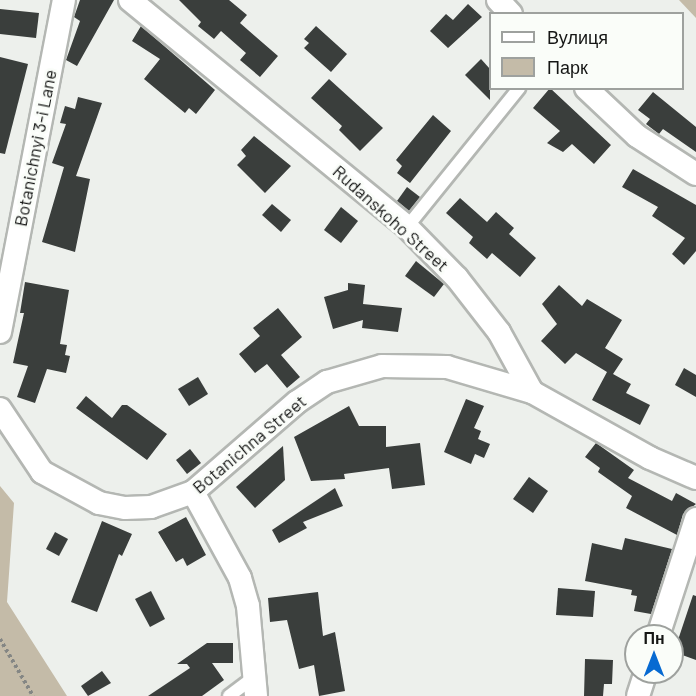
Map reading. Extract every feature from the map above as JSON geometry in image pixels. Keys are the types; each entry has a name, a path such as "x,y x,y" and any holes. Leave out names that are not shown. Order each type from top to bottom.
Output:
{"street":[{"name":"Botanichnyi 3-i Lane","path":"0,332 64,0"},
{"name":"Rudanskoho Street","path":"130,0 407,227 457,278 500,332 532,392"},
{"path":"498,0 509,12"},
{"path":"588,90 637,136 696,174"},
{"name":"Botanichna Street","path":"0,409 42,472 99,503 151,507 193,492 297,402 327,382 355,370 412,364 447,367 532,392"},
{"path":"532,392 650,458 696,478"},
{"path":"193,492 240,578 248,606 255,687"},
{"path":"662,624 696,519"}],"lane":[{"path":"407,227 517,90"},
{"path":"229,696 255,687"}],"path":[{"path":"0,639 33,696"}],"green space":[{"path":"679,0 696,0 696,18"},
{"path":"0,486 14,503 7,602 67,696 0,696"}],"building":[{"path":"80,0 114,0 77,66 66,60 80,21 74,17"},
{"path":"179,0 229,0 247,15 240,23 278,56 260,77 240,60 246,53 221,31 214,39 198,26 201,22"},
{"path":"468,4 482,17 448,48 430,31 446,14 453,20"},
{"path":"0,9 39,13 36,38 0,34"},
{"path":"141,26 215,90 196,114 189,108 185,113 144,79 160,59 132,41"},
{"path":"316,26 347,54 331,72 304,48 309,43 304,39"},
{"path":"0,57 28,64 5,154 0,153"},
{"path":"481,59 489,68 490,100 465,75"},
{"path":"329,79 383,128 360,151 339,130 342,126 311,98"},
{"path":"548,90 552,90 611,145 594,164 572,144 563,152 547,143 560,131 533,108"},
{"path":"653,92 696,127 696,152 663,129 659,134 646,124 650,119 638,110"},
{"path":"78,97 102,103 76,176 90,179 75,252 42,242 64,167 52,163 66,124 60,123 65,106 75,109"},
{"path":"433,115 451,131 410,183 397,173 402,166 396,160"},
{"path":"254,136 291,166 265,193 237,165 246,156 241,150"},
{"path":"633,169 696,205 696,251 684,265 672,254 685,238 652,216 658,207 622,187"},
{"path":"407,187 420,197 409,211 397,201"},
{"path":"460,198 487,222 496,212 514,228 509,234 536,258 520,277 492,253 487,259 469,243 473,237 446,213"},
{"path":"272,204 291,220 281,232 262,215"},
{"path":"341,207 358,221 341,243 324,230"},
{"path":"416,261 444,284 434,297 405,276"},
{"path":"25,282 69,290 60,344 67,345 65,355 70,356 66,373 47,369 35,403 17,397 28,366 13,363 24,313 20,313"},
{"path":"348,283 365,285 363,304 402,308 398,332 362,328 363,320 333,329 324,297 348,290"},
{"path":"559,285 582,306 587,299 622,320 605,348 623,359 613,374 631,384 626,393 650,405 640,425 592,400 607,372 576,353 565,364 541,341 557,324 542,304"},
{"path":"278,308 302,337 281,355 300,377 287,388 267,364 255,373 239,354 260,336 253,328"},
{"path":"684,368 696,375 696,397 675,385"},
{"path":"198,377 208,394 189,406 178,389"},
{"path":"86,396 112,418 122,405 127,405 167,434 147,460 76,408"},
{"path":"466,399 484,406 474,428 481,431 478,439 490,444 484,458 475,454 471,464 444,452"},
{"path":"349,406 359,426 386,426 386,447 420,443 425,485 392,489 389,468 344,474 345,479 311,481 294,437"},
{"path":"596,443 634,470 628,478 672,501 676,493 696,504 683,514 677,535 626,508 632,496 598,472 600,468 585,457"},
{"path":"283,446 285,480 255,508 236,487"},
{"path":"190,449 201,463 187,474 176,460"},
{"path":"529,477 548,491 533,513 513,499"},
{"path":"335,488 343,506 303,522 307,528 279,543 272,530"},
{"path":"186,517 206,555 187,566 183,558 176,562 158,532"},
{"path":"102,521 132,534 122,556 119,554 97,612 71,602"},
{"path":"55,532 68,539 59,556 46,549"},
{"path":"625,538 672,549 651,614 634,611 637,596 631,595 632,590 585,581 592,543 622,550"},
{"path":"558,588 595,591 593,617 556,615"},
{"path":"151,591 165,619 150,627 135,599"},
{"path":"318,592 323,636 335,632 345,691 319,696 314,665 299,669 287,620 270,622 268,598"},
{"path":"693,595 696,596 696,660 684,656 683,624"},
{"path":"207,643 233,643 233,663 212,663 224,680 202,696 148,696 190,668 187,664 177,664"},
{"path":"585,659 613,660 612,684 604,684 603,696 584,696"},
{"path":"102,671 111,683 88,696 81,686"}]}
